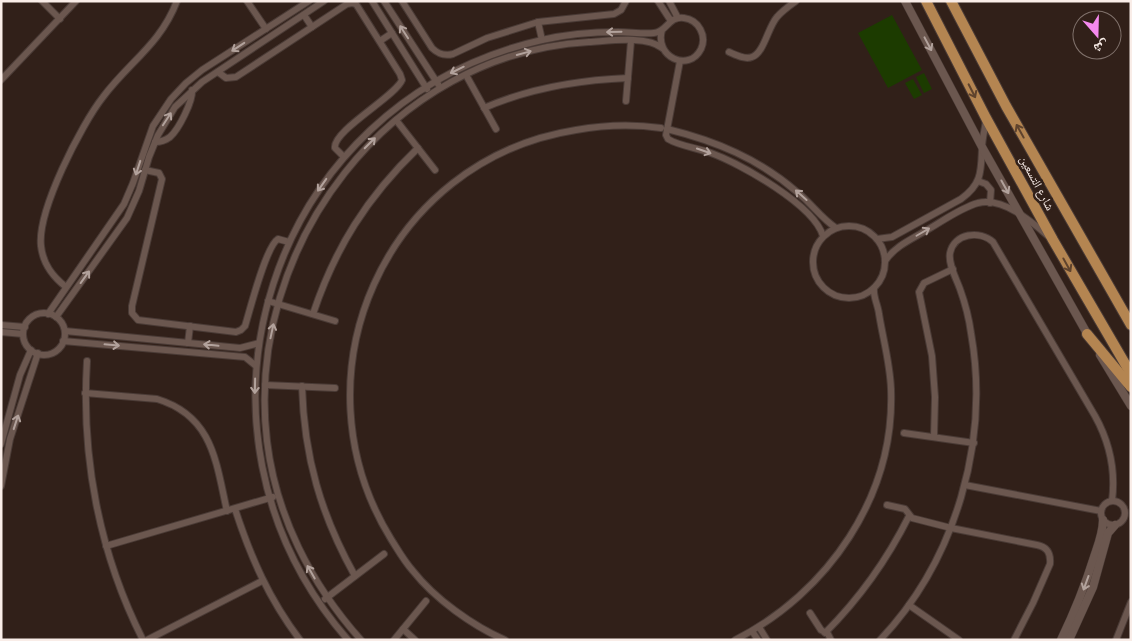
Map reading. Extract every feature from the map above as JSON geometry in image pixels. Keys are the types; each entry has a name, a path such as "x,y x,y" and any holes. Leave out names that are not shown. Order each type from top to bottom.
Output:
{"main road":[{"name":"شارع التسعين","path":"926,1 986,118 1053,240 1131,374"},
{"name":"شارع التسعين","path":"951,1 1011,114 1131,325"},
{"path":"1087,334 1131,386"}],"street":[{"path":"42,1 60,19"},
{"path":"2,78 76,1"},
{"path":"66,287 49,271 42,255 41,246 42,228 61,172 94,108 111,86 151,45 164,27 177,1"},
{"path":"247,1 266,29"},
{"path":"48,314 124,204 149,136 159,116 178,91 194,76 309,1"},
{"path":"56,317 126,218 139,191 155,142 170,114 192,90 324,1"},
{"path":"372,1 430,94"},
{"path":"384,1 440,87"},
{"path":"402,1 432,48 438,53 445,55 453,54 504,32 538,22 610,15 621,10 626,1"},
{"path":"658,1 670,21"},
{"path":"668,1 678,18"},
{"path":"729,52 745,58 756,55 777,17 796,1"},
{"path":"905,1 982,147 1087,334 1131,406"},
{"path":"218,72 226,78 236,77 348,4 352,3 358,6 400,74 401,83 335,141 335,148 344,157"},
{"path":"304,15 312,27"},
{"path":"348,640 320,603 291,553 270,498 258,442 255,404 259,343 268,301 277,271 289,242 314,198 344,157 400,104 436,81 488,56 542,40 578,33 656,33 662,30 670,21 678,18 692,21 700,28 703,37 702,46 697,54 689,59 680,60 668,56 662,48 653,42 583,43 542,49 509,58 440,87 396,120 372,141 351,164 323,203 307,230 278,304 268,352 265,385 267,441 278,496 299,549 328,598 361,640"},
{"path":"538,22 542,40"},
{"path":"662,30 660,39 662,48"},
{"path":"380,41 392,33"},
{"path":"626,101 631,41"},
{"path":"680,60 664,129 669,140 720,156 764,180 792,200 818,226 823,236"},
{"path":"466,75 496,129"},
{"path":"484,108 518,95 551,86 593,80 628,78"},
{"path":"155,142 163,141 173,134 191,102 192,90"},
{"path":"877,239 892,237 950,205 971,191 978,181 982,165 982,147 986,118"},
{"path":"396,120 435,170"},
{"path":"506,640 470,620 443,601 413,572 382,524 368,495 358,464 352,432 350,399 357,331 366,300 380,270 394,246 412,222 454,182 504,151 562,132 592,127 630,125 664,129 716,143 756,162 785,181 836,228"},
{"path":"313,314 330,268 354,224 383,184 418,148"},
{"path":"145,170 159,173 162,179 132,306 132,313 138,320 236,332 244,328 273,244 278,239 289,242"},
{"path":"978,181 986,184 991,190 990,203"},
{"path":"971,191 977,204"},
{"path":"885,262 897,248 955,214 977,204 990,203 1020,214 1053,240"},
{"path":"950,205 955,214"},
{"path":"854,226 862,229 877,239 884,254 885,262 882,276 874,288 866,294 843,298 828,292 822,287 814,273 812,261 818,244 823,236 836,228 854,226"},
{"path":"880,640 909,605 928,576 951,528 965,485 974,443 977,399 974,355 966,312 953,270 950,252 955,242 960,239 976,234 988,238 992,242 1100,426 1112,457 1114,479 1112,501"},
{"path":"934,437 935,397 932,356 919,292 921,285 924,283 953,270"},
{"path":"735,640 781,613 819,578 850,537 873,491 887,442 890,399 889,365 874,288"},
{"path":"866,294 871,300 879,320"},
{"path":"268,301 335,321"},
{"path":"48,314 56,317 62,323 65,331 64,341 59,348 51,353 38,353 31,350 25,342 23,334 29,320 36,315 48,314"},
{"path":"1,325 25,326"},
{"path":"188,343 190,326"},
{"path":"65,331 240,348 259,343"},
{"path":"1,332 23,334"},
{"path":"64,341 241,356 248,358 256,366"},
{"path":"1,444 20,375 31,350"},
{"path":"1,486 10,439 38,353"},
{"path":"87,361 85,393 86,432 97,508 119,588 142,640"},
{"path":"265,385 335,388"},
{"path":"302,386 305,436 316,485 332,532 355,576"},
{"path":"85,393 158,399 186,412 201,427 211,446 227,511"},
{"path":"904,433 974,443"},
{"path":"965,485 1101,511"},
{"path":"106,546 278,496"},
{"path":"1061,640 1080,600 1091,568 1102,532 1103,520 1101,511 1107,502 1112,501 1121,504 1125,512 1122,520 1108,533 1093,587 1069,640"},
{"path":"887,505 905,509 912,518 951,528 1037,545 1048,551 1050,564 1014,640"},
{"path":"235,509 262,581 300,640"},
{"path":"825,633 872,580 909,516"},
{"path":"1103,520 1110,525 1115,525"},
{"path":"320,603 384,554"},
{"path":"147,640 262,581"},
{"path":"394,640 426,601"},
{"path":"1116,640 1131,602"},
{"path":"909,605 959,640"},
{"path":"810,613 819,628 831,640"},
{"path":"759,627 767,640"},
{"path":"403,629 415,640"},
{"path":"752,631 758,640"}],"green space":[{"path":"892,15 922,70 888,88 858,33"},
{"path":"924,73 932,89 924,93 916,77"},
{"path":"913,79 922,95 914,99 905,83"}]}
